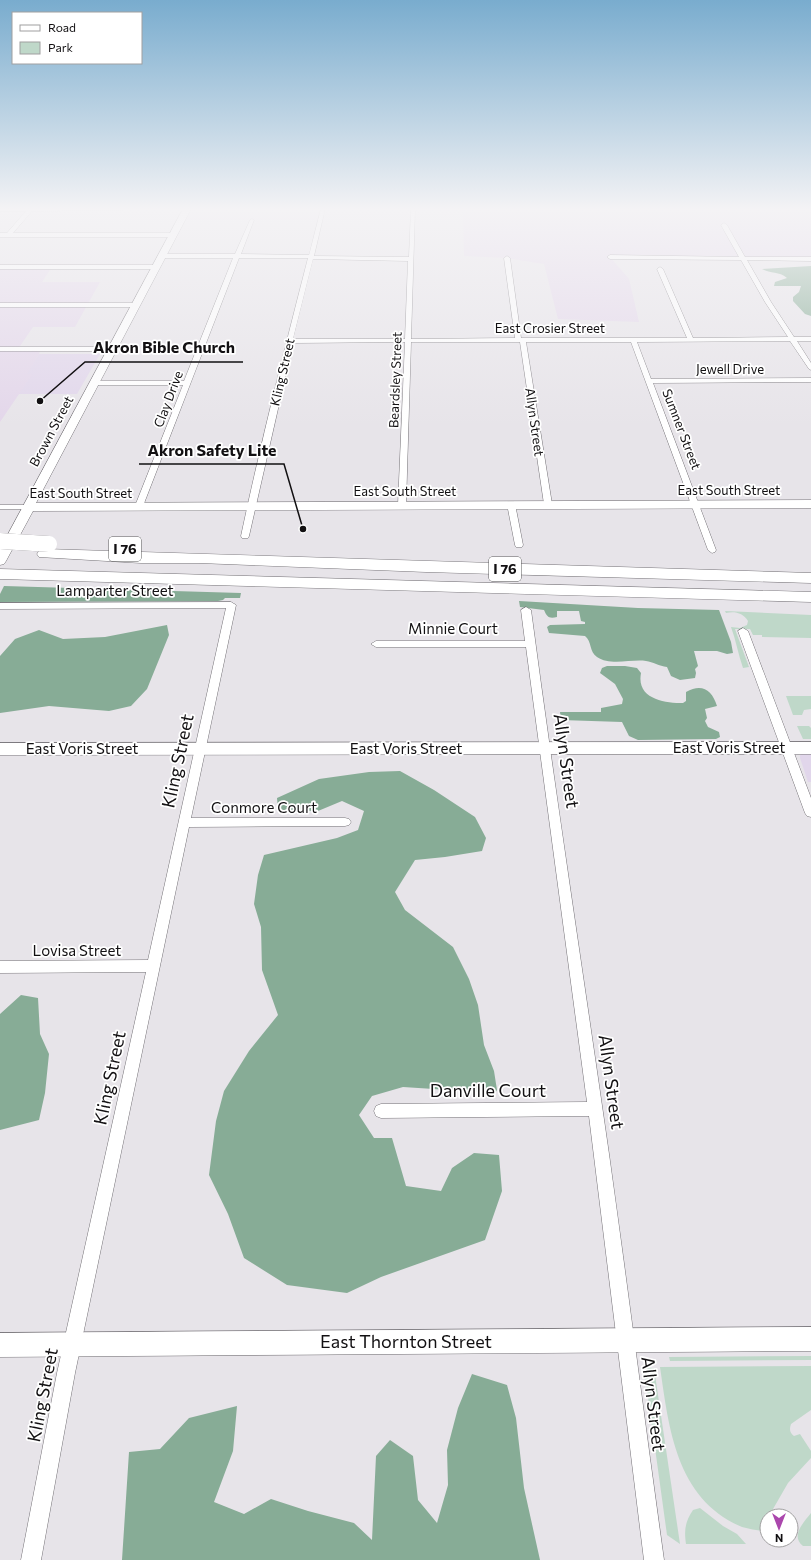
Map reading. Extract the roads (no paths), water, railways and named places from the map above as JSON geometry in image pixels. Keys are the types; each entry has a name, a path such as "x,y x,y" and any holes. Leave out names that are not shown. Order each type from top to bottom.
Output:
{"highway":[{"path":"0,541 47,549"},
{"path":"0,552 47,549"},
{"name":"I 76","path":"47,549 142,558 199,558 426,567 811,578"},
{"name":"I 76","path":"0,574 811,597"}],"main road":[{"name":"Brown Street","path":"0,561 148,282"},
{"name":"East South Street","path":"28,507 811,504"},
{"name":"East Voris Street","path":"0,749 811,748"},
{"name":"East Thornton Street","path":"0,1345 811,1338"}],"street":[{"name":"Clay Drive","path":"139,506 228,282"},
{"name":"Kling Street","path":"245,536 304,282"},
{"name":"Beardsley Street","path":"402,505 410,282"},
{"name":"Allyn Street","path":"511,282 548,504"},
{"path":"666,282 692,340"},
{"path":"757,282 811,368"},
{"path":"0,305 136,305"},
{"name":"Sumner Street","path":"633,339 712,550"},
{"name":"East Crosier Street","path":"289,341 811,339"},
{"path":"0,349 112,349"},
{"name":"Jewell Drive","path":"649,381 811,380"},
{"path":"94,383 187,383"},
{"path":"512,504 519,545"},
{"name":"East South Street","path":"0,507 28,507"},
{"name":"Kling Street","path":"31,1560 72,1344 231,605"},
{"name":"Lamparter Street","path":"0,606 231,605"},
{"name":"Allyn Street","path":"526,610 544,749 595,1109 654,1560"},
{"path":"743,631 811,813"},
{"name":"Minnie Court","path":"376,644 531,644"},
{"name":"Conmore Court","path":"184,823 344,822"},
{"name":"Lovisa Street","path":"0,967 154,966"},
{"name":"Danville Court","path":"381,1111 595,1109"}],"place":[{"name":"Akron Bible Church","path":"40,401"},
{"name":"Akron Safety Lite","path":"303,529"}]}
